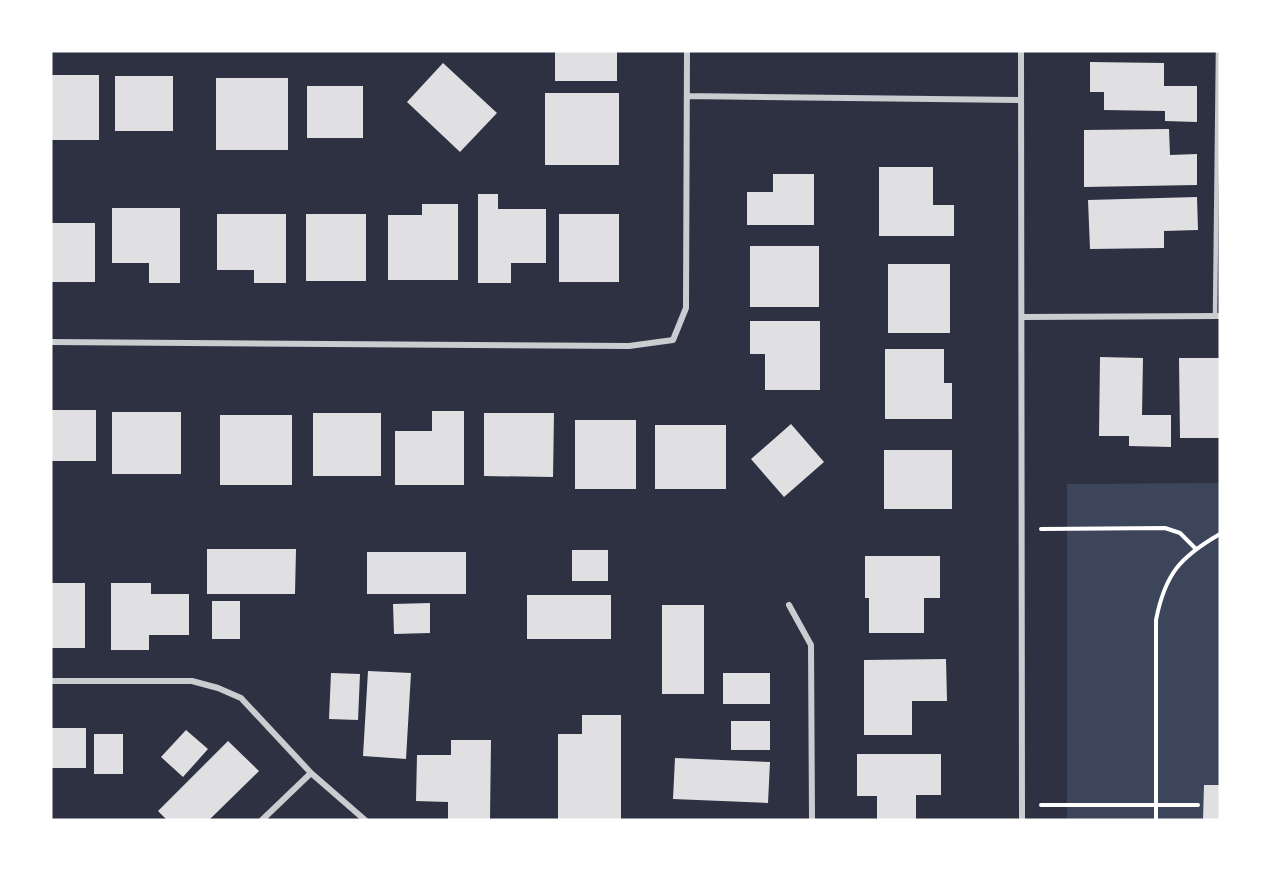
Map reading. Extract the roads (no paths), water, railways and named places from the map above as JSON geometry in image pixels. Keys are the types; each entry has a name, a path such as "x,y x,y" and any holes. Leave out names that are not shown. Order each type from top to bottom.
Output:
{"street":[{"path":"51,342 629,346 673,340 686,308 687,51"},
{"path":"1021,51 1022,820"},
{"path":"687,96 1021,100"},
{"path":"1022,317 1218,316"},
{"path":"789,605 811,645 812,820"},
{"path":"51,681 192,681 218,688 241,698 311,773 365,820"},
{"path":"262,820 311,773"}],"lane":[{"path":"1218,51 1218,316"}]}
